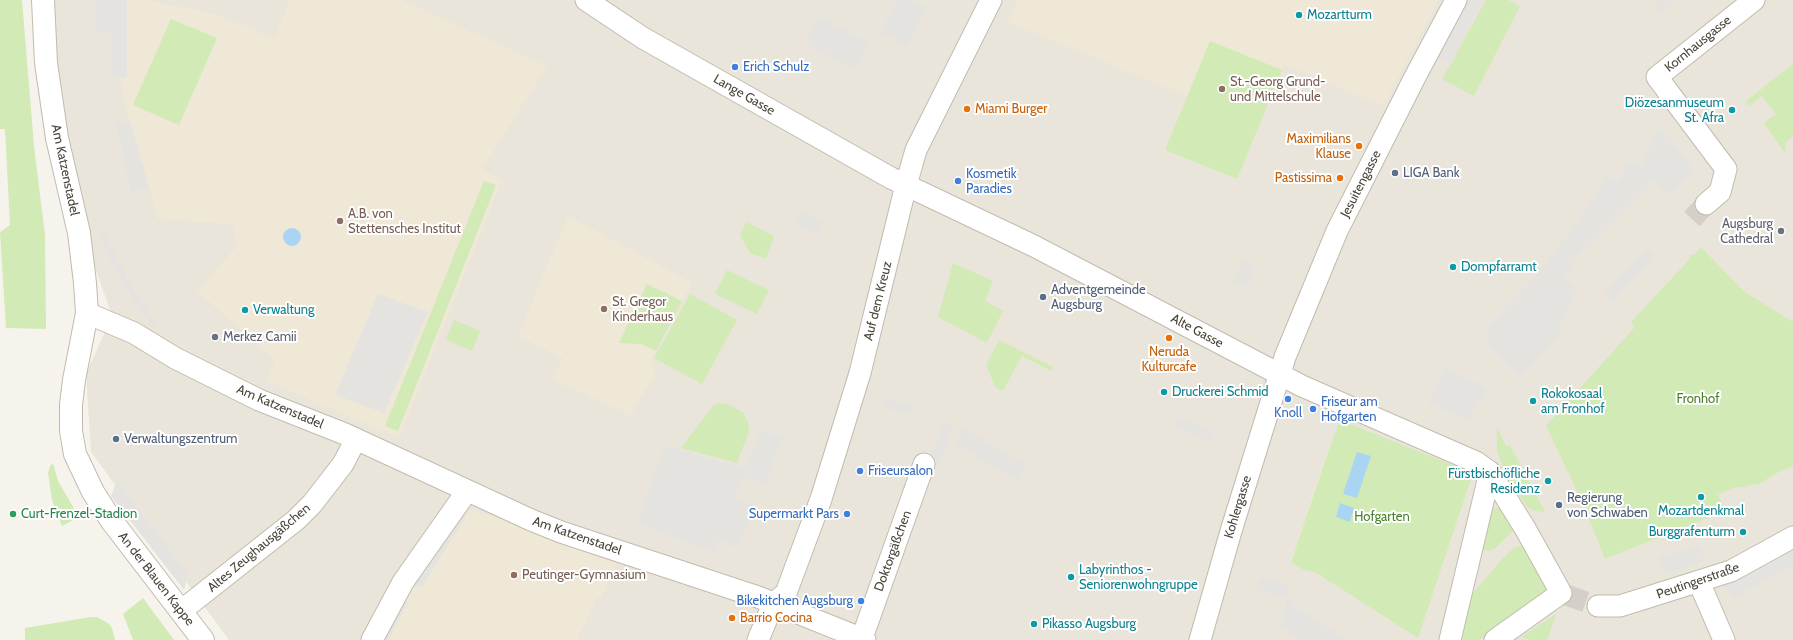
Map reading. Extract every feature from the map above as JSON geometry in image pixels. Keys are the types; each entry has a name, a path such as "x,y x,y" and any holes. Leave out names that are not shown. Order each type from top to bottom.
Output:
{"street":[{"name":"Am Katzenstadel","path":"43,0 46,62 56,130 79,233 87,313 134,333 175,358 259,400 356,439 467,491 561,532 754,596 863,639"},
{"name":"Lange Gasse","path":"586,0 650,41 780,116 906,185"},
{"name":"Auf dem Kreuz","path":"773,604 786,593 821,499 860,373 916,150 991,0"},
{"name":"Jesuitengasse","path":"1280,374 1336,231 1456,0"},
{"name":"Kornhausgasse","path":"1713,198 1726,169 1656,77 1754,0"},
{"name":"Alte Gasse","path":"906,185 1034,246 1302,386 1476,462 1490,472"},
{"name":"An der Blauen Kappe","path":"87,313 74,380 71,405 71,431 75,454 93,492 111,520 203,640"},
{"name":"Kohlergasse","path":"1200,640 1231,531 1280,374"},
{"name":"Altes Zeughausgäßchen","path":"181,611 312,504 343,464 356,439"},
{"name":"Doktorgäßchen","path":"863,639 924,464"},
{"path":"1490,472 1563,594 1495,640"},
{"path":"1450,640 1490,472"},
{"path":"372,640 403,582 467,491"},
{"name":"Peutingerstraße","path":"1598,606 1620,606 1731,571 1793,537"},
{"path":"1699,582 1724,640"},
{"path":"758,640 773,604"}],"shaded area":[{"path":"34,0 1793,0 1793,640 229,640 91,452 86,374 112,316 41,112"},
{"path":"95,0 127,0 127,78 111,78 112,32 96,33"},
{"name":"A.B. von Stettensches Institut","path":"127,0 145,0 218,15 274,39 290,0 401,0 547,66 482,169 502,180 399,438 267,381 275,360 197,291 237,246 232,224 158,219 124,100 120,78 127,78"},
{"path":"897,0 911,0 927,8 907,46 880,32"},
{"path":"1018,0 1438,0 1384,106 1285,64 1237,179 1165,150 1187,96 1007,21"},
{"path":"1464,0 1482,0 1451,65 1436,58"},
{"path":"1659,0 1677,0 1661,12 1654,6"},
{"path":"819,17 869,43 855,69 805,43"},
{"path":"130,121 149,187 131,192 116,123"},
{"path":"1658,128 1669,138 1694,170 1670,195 1654,180 1585,250 1584,249 1568,267 1572,270 1564,278 1576,290 1559,326 1563,330 1520,377 1487,344 1488,327 1539,272 1567,236 1609,176 1619,182 1627,162 1642,165"},
{"path":"802,211 824,223 817,236 795,224"},
{"name":"St. Gregor Kinderhaus","path":"568,216 692,283 651,361 656,372 631,415 553,380 563,358 518,336"},
{"path":"104,232 130,284 156,323 152,326 138,308 112,263 99,235"},
{"path":"1647,249 1655,257 1611,303 1603,295"},
{"path":"1243,260 1256,266 1247,287 1234,282"},
{"path":"378,294 428,312 384,413 335,395"},
{"path":"1447,369 1488,388 1468,420 1428,403"},
{"path":"885,397 913,406 910,415 882,407"},
{"path":"1179,416 1212,430 1209,441 1174,426"},
{"path":"943,421 953,425 939,466 928,463"},
{"path":"963,428 1027,466 1018,481 955,444"},
{"path":"761,430 783,437 765,484 742,477 734,498 754,505 737,548 718,540 713,552 637,523 665,446 746,468"},
{"path":"117,481 188,574 184,590 111,496"},
{"name":"Peutinger-Gymnasium","path":"470,510 510,520 617,563 601,598 597,597 577,640 377,640 459,512 467,514"},
{"path":"459,512 467,514 422,587 408,587"},
{"path":"1700,547 1704,560 1665,575 1659,556"},
{"path":"1793,547 1793,565 1735,597 1724,586"},
{"path":"1260,578 1289,585 1286,597 1256,590"},
{"path":"1288,597 1295,601 1293,605 1347,640 1301,640 1280,626"},
{"path":"399,601 408,602 388,640 377,640"}],"green space":[{"path":"0,0 22,0 34,146 45,235 46,329 6,328 0,232 10,225 5,129 0,129"},
{"path":"1486,0 1508,0 1520,6 1474,96 1442,79"},
{"path":"171,19 217,38 179,125 133,105"},
{"path":"1210,41 1282,70 1237,179 1165,150"},
{"path":"1793,64 1793,136 1785,143 1786,150 1784,152 1764,123 1776,114 1762,96 1749,106 1745,102"},
{"path":"484,181 496,185 398,431 385,426"},
{"path":"746,222 774,236 766,259 750,253 740,235"},
{"name":"Fronhof","path":"1701,247 1743,291 1793,322 1793,466 1777,473 1757,485 1754,484 1733,488 1718,495 1725,510 1715,515 1605,559 1581,499 1546,426 1635,327 1631,322 1688,261 1690,255 1694,255"},
{"path":"953,263 993,281 985,301 1003,311 987,343 938,317"},
{"path":"727,270 769,290 757,314 715,294"},
{"path":"647,284 682,301 656,351 641,344 619,343"},
{"path":"690,294 737,320 702,384 654,358"},
{"path":"454,320 480,331 472,351 446,340"},
{"path":"999,340 1053,367 1051,371 1022,356 1003,391 996,388 986,365"},
{"path":"718,403 728,404 744,413 749,426 748,434 737,463 681,448 713,406"},
{"name":"Hofgarten","path":"1340,420 1473,473 1418,638 1315,572 1304,570 1291,563"},
{"path":"1497,427 1506,446 1510,445 1545,512 1535,511 1527,507 1507,476 1497,452"},
{"path":"53,463 58,481 79,517 62,526 52,500 48,473 50,466"},
{"path":"1500,507 1513,531 1493,550 1487,551 1481,549 1489,511"},
{"path":"1520,546 1525,547 1552,591 1479,640 1458,640 1467,600 1505,556 1514,548"},
{"path":"143,598 174,640 133,640 123,614"},
{"path":"1556,614 1547,640 1531,640 1521,637"},
{"path":"97,617 108,623 112,628 115,640 25,640 25,628"}],"water":[{"path":"288,228 296,228 301,233 299,244 296,246 288,246 283,241 283,233"},
{"path":"1357,452 1371,456 1357,498 1343,494"},
{"path":"1340,503 1354,508 1350,522 1336,517"}],"tunnel":[{"path":"1692,219 1706,204"},
{"path":"1566,595 1598,606"}],"place":[{"name":"Mozartturm","path":"1299,15"},
{"name":"Erich Schulz","path":"735,67"},
{"name":"St.-Georg Grund- und Mittelschule","path":"1222,89"},
{"name":"Miami Burger","path":"967,109"},
{"name":"Diözesanmuseum St. Afra","path":"1732,110"},
{"name":"Maximilians Klause","path":"1359,146"},
{"name":"LIGA Bank","path":"1395,173"},
{"name":"Pastissima","path":"1340,178"},
{"name":"Kosmetik Paradies","path":"958,181"},
{"name":"A.B. von Stettensches Institut","path":"340,221"},
{"name":"Augsburg Cathedral","path":"1781,231"},
{"name":"Dompfarramt","path":"1453,267"},
{"name":"Adventgemeinde Augsburg","path":"1043,297"},
{"name":"St. Gregor Kinderhaus","path":"604,309"},
{"name":"Verwaltung","path":"245,310"},
{"name":"Merkez Camii","path":"215,337"},
{"name":"Neruda Kulturcafe","path":"1169,338"},
{"name":"Druckerei Schmid","path":"1164,392"},
{"name":"Knoll","path":"1288,399"},
{"name":"Rokokosaal am Fronhof","path":"1533,401"},
{"name":"Friseur am Hofgarten","path":"1313,409"},
{"name":"Verwaltungszentrum","path":"116,439"},
{"name":"Friseursalon","path":"860,471"},
{"name":"Fürstbischöfliche Residenz","path":"1548,481"},
{"name":"Mozartdenkmal","path":"1701,497"},
{"name":"Regierung von Schwaben","path":"1559,505"},
{"name":"Curt-Frenzel-Stadion","path":"13,514"},
{"name":"Supermarkt Pars","path":"847,514"},
{"name":"Burggrafenturm","path":"1743,532"},
{"name":"Peutinger-Gymnasium","path":"514,575"},
{"name":"Labyrinthos - Seniorenwohngruppe","path":"1071,577"},
{"name":"Bikekitchen Augsburg","path":"861,601"},
{"name":"Barrio Cocina","path":"732,618"},
{"name":"Pikasso Augsburg","path":"1034,624"}]}
